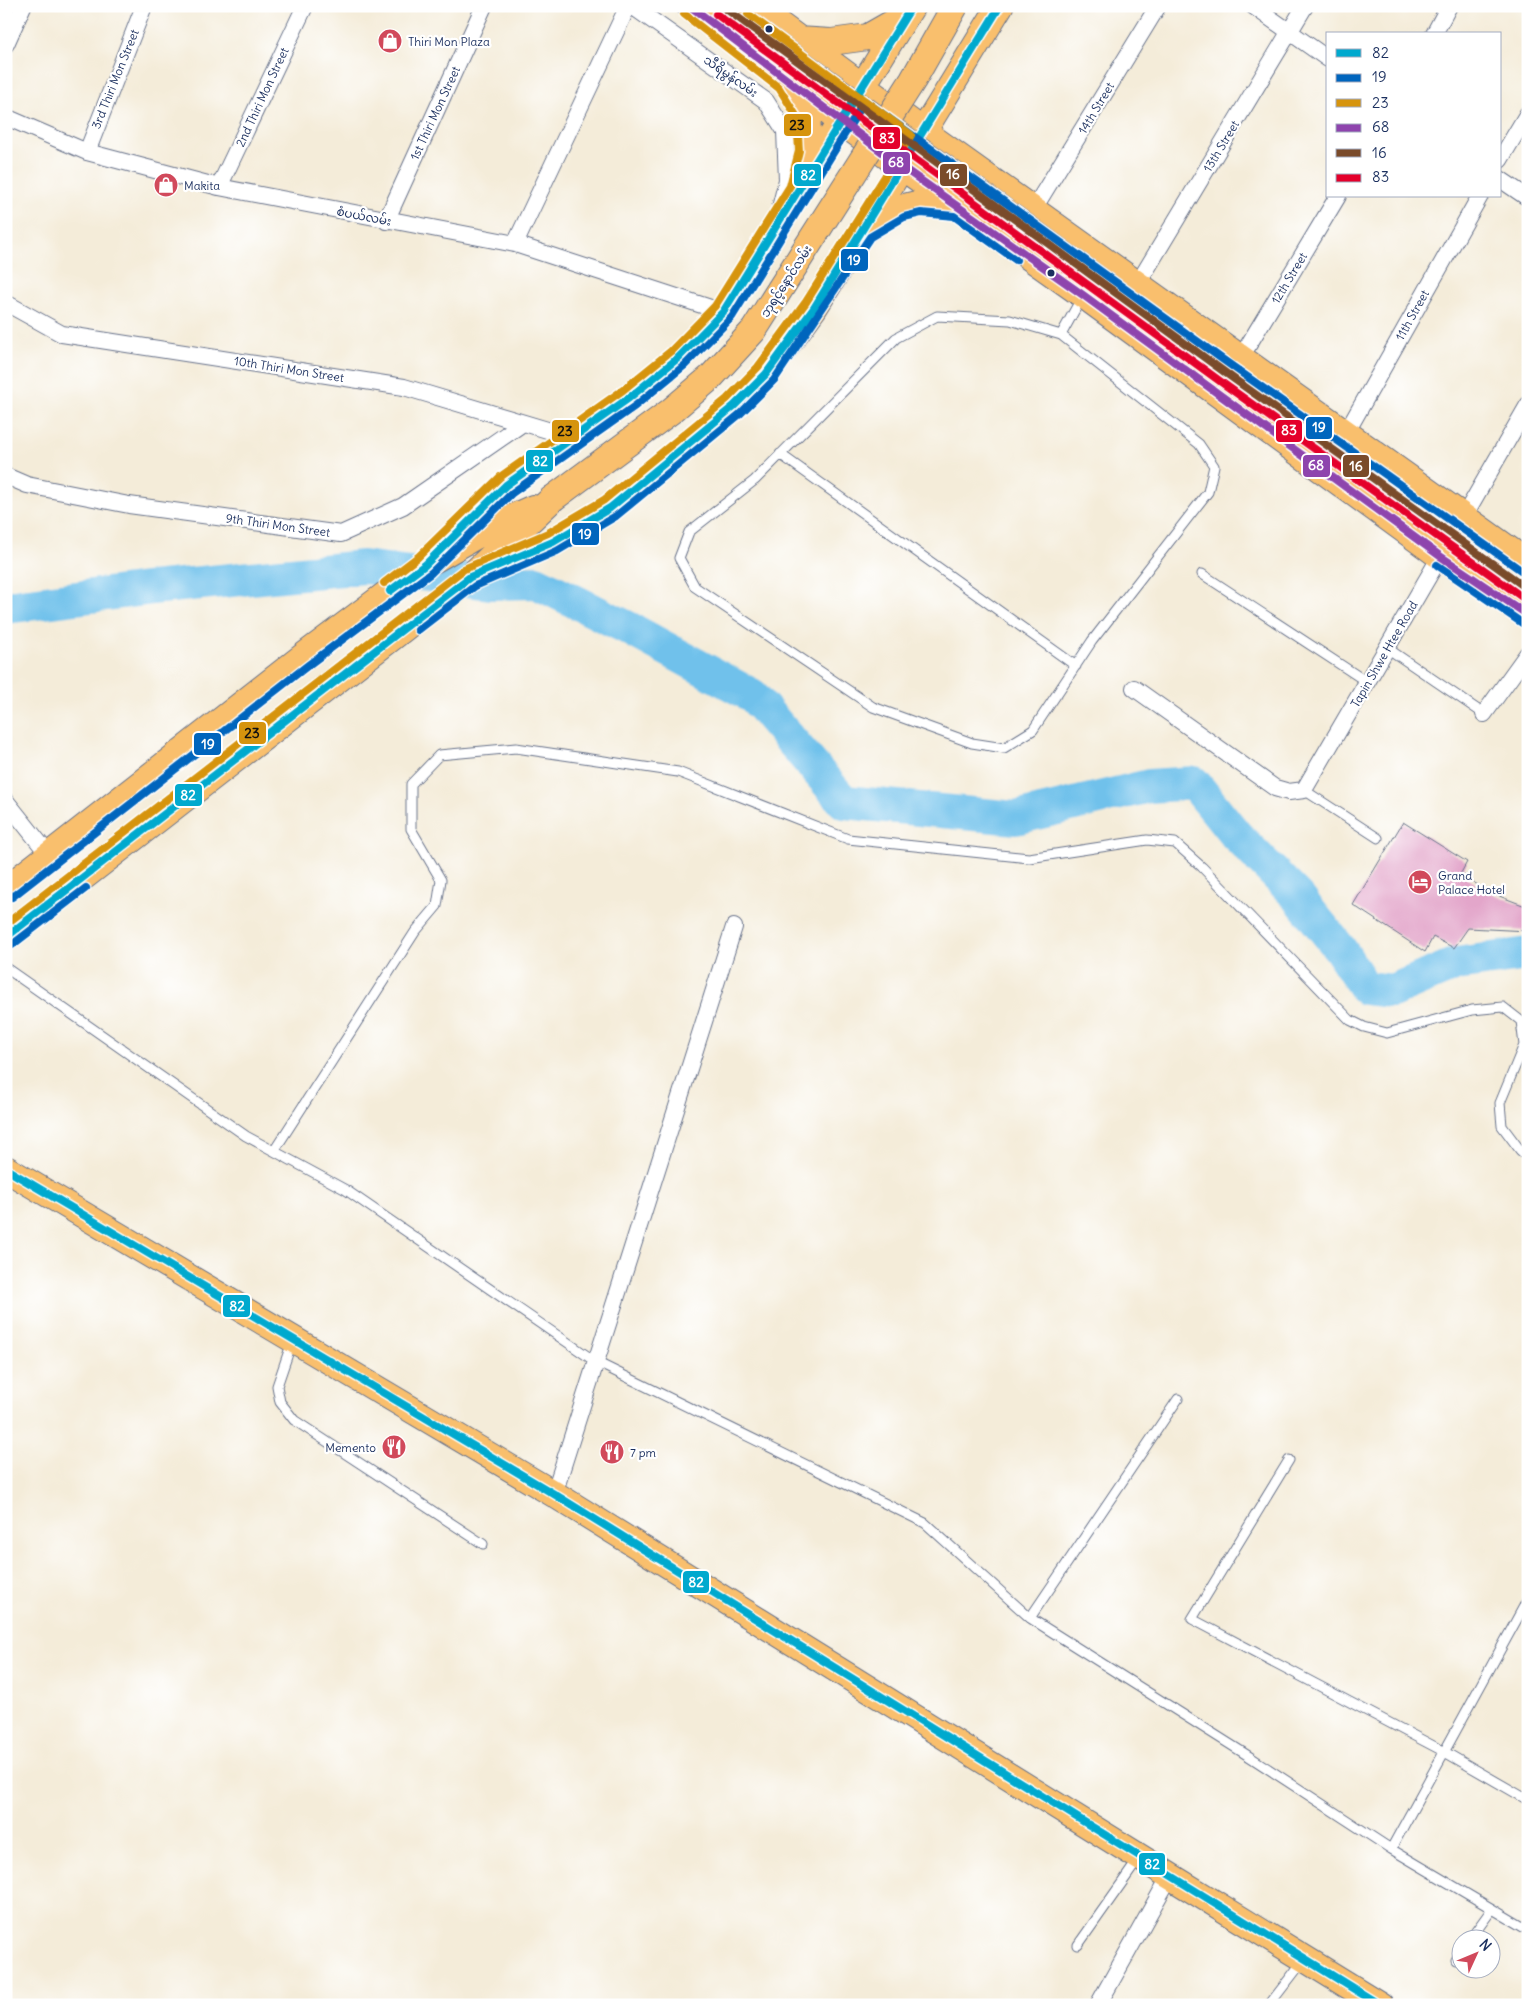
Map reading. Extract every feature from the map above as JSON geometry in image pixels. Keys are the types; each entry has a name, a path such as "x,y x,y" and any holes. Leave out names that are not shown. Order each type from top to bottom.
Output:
{"main road":[{"path":"690,6 787,82 902,167 1083,295 1440,556 1528,615"},
{"path":"722,6 1234,379 1528,589"},
{"path":"754,6 924,132 1528,564"},
{"name":"ဘုရင့်နောင်လမ်း","path":"6,937 327,686 470,577 552,499 671,411 711,377 754,330 912,80 955,6"},
{"name":"ဘုရင့်နောင်လမ်း","path":"470,577 553,542 610,508 734,406 766,374 864,230 1000,6"},
{"name":"ဘုရင့်နောင်လမ်း","path":"425,565 506,485 629,398 678,358 723,312 909,11"},
{"path":"798,40 831,42 868,37 909,11"},
{"path":"787,82 807,114 809,152 799,190"},
{"path":"864,230 900,208 920,203 958,206"},
{"path":"1206,386 1234,355"},
{"name":"ဘုရင့်နောင်လမ်း","path":"6,889 301,658 425,565 493,526 552,499"},
{"path":"6,1169 554,1494 1380,2005"}],"street":[{"path":"6,44 22,6"},
{"name":"3rd Thiri Mon Street","path":"86,152 144,6"},
{"name":"2nd Thiri Mon Street","path":"219,187 305,6"},
{"name":"1st Thiri Mon Street","path":"386,221 484,6"},
{"path":"515,244 628,6"},
{"name":"သီရိမွန်လမ်း","path":"632,6 766,101 785,130 787,180 774,232"},
{"name":"14th Street","path":"1034,210 1158,6"},
{"path":"1253,6 1326,57"},
{"name":"13th Street","path":"1137,285 1305,6"},
{"path":"1435,32 1449,6"},
{"path":"1502,157 1528,113"},
{"name":"စံပယ်လမ်း","path":"6,117 86,152 219,187 386,221 515,244 723,312"},
{"path":"1502,180 1528,198"},
{"name":"12th Street","path":"1234,355 1337,198"},
{"name":"11th Street","path":"1345,434 1479,198"},
{"name":"10th Thiri Mon Street","path":"8,309 62,334 404,387 574,438"},
{"name":"Tapin Shwe Htee Road","path":"1304,790 1464,518 1528,405"},
{"name":"9th Thiri Mon Street","path":"6,476 27,486 129,505 341,534 403,506 523,423"},
{"path":"1484,714 1528,653"},
{"path":"1134,688 1275,788 1289,792 1304,790"},
{"path":"6,801 49,855"},
{"path":"554,1494 734,927"},
{"path":"1098,2005 1170,1876"}],"lane":[{"path":"1061,335 1083,295"},
{"path":"937,316 1010,320 1061,335 1199,444 1214,466 1208,492 1092,642 1033,730 1004,748 972,743 873,707 695,587 679,558 689,532 755,480 780,454 896,338 937,316"},
{"path":"780,454 1076,666"},
{"path":"1202,574 1367,682"},
{"path":"1387,648 1484,714"},
{"path":"274,1151 415,932 437,906 441,880 411,829 411,784 439,755 516,748 678,772 848,840 1029,858 1146,840 1175,843 1202,866 1350,1020 1364,1027 1387,1033 1472,1010 1503,1007 1521,1021 1524,1045 1500,1103 1502,1126 1520,1150 1528,1157"},
{"path":"1304,790 1378,838"},
{"path":"6,968 246,1136 346,1190 596,1362 925,1523 1030,1618 1239,1749 1391,1849 1528,1930"},
{"path":"293,1339 277,1386 280,1402 294,1420 483,1544"},
{"path":"1030,1618 1178,1399"},
{"path":"1289,1460 1192,1619 1443,1751 1528,1800"},
{"path":"1391,1849 1528,1599"},
{"path":"1078,1945 1140,1858"},
{"path":"1478,1928 1492,1909"},
{"path":"1269,2005 1304,1959"}],"building":[{"name":"Grand Palace Hotel","path":"1403,822 1467,862 1461,873 1486,891 1528,907 1528,931 1468,928 1454,948 1433,937 1425,952 1353,905"}],"waterway":[{"path":"6,607 161,587 363,567 490,583 536,582 632,630 753,696 844,802 1016,818 1149,786 1194,783 1236,835 1298,897 1340,949 1365,988 1392,991 1456,964 1528,954"}],"transit line":[{"name":"68","path":"690,6 902,167 1083,295 1440,556 1528,615"},
{"name":"16","path":"722,6 1234,379 1528,589"},
{"name":"82","path":"390,591 425,565 506,485 629,398 678,358 723,312 912,6"},
{"name":"82","path":"6,937 470,577 553,542 610,508 734,406 766,374 814,308 1000,6"},
{"name":"23","path":"384,583 418,557 500,477 623,390 671,351 715,306 790,186 799,151 797,117 779,88 684,14"},
{"name":"83","path":"716,14 1228,387 1522,597"},
{"name":"23","path":"6,924 464,569 548,533 604,500 727,399 758,367 806,302 911,135 748,14"},
{"name":"19","path":"12,897 307,666 431,573 512,493 635,406 685,365 732,317 865,101 1222,359 1522,571"},
{"name":"19","path":"418,630 475,586 557,551 616,516 740,414 774,380 870,237 904,217 921,213 954,216 1016,260"},
{"name":"19","path":"1437,565 1522,623"},
{"name":"19","path":"12,945 86,888"},
{"name":"82","path":"6,1169 554,1494 1380,2005"}],"place":[{"name":"Thiri Mon Plaza","path":"390,41"},
{"name":"Makita","path":"166,185"},
{"name":"Grand Palace Hotel","path":"1420,882"},
{"name":"Memento","path":"394,1447"},
{"name":"7 pm","path":"612,1452"}]}
